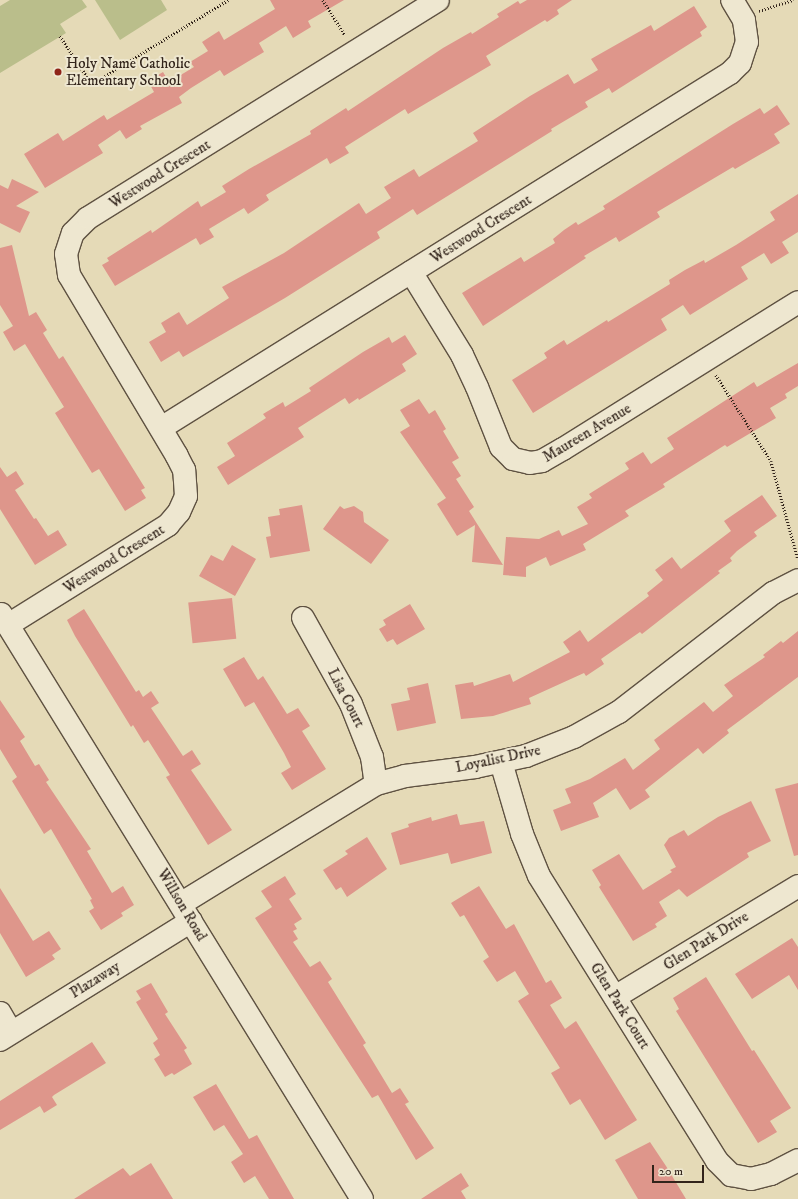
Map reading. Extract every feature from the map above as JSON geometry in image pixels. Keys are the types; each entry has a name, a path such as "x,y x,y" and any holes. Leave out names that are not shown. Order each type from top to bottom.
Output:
{"street":[{"name":"Westwood Crescent","path":"4,619 161,530 174,519 183,504 186,479 181,463 162,428 69,275 66,261 69,240 77,227 88,218 438,0"},
{"name":"Westwood Crescent","path":"162,428 730,73 740,63 746,49 747,34 737,8"},
{"name":"Maureen Avenue","path":"411,272 462,355 478,387 501,447 508,456 519,461 530,463 547,459 798,302"},
{"name":"Loyalist Drive","path":"186,912 376,784 405,776 501,762 552,747 608,718 774,593 798,580"},
{"name":"Lisa Court","path":"303,618 351,704 372,757 376,784"},
{"name":"Willson Road","path":"4,619 362,1199"},
{"name":"Glen Park Court","path":"501,762 533,863 615,997 726,1171 738,1178 758,1179 798,1160"},
{"name":"Glen Park Drive","path":"615,997 798,886"},
{"name":"Plazaway","path":"6,1036 186,912"},
{"path":"0,1013 6,1036"}],"path":[{"path":"60,36 92,84 228,0"},
{"path":"323,0 356,51"},
{"path":"737,8 794,0"},
{"path":"706,359 771,462 798,559"}],"green space":[{"path":"10,0 82,0 87,7 60,24 66,33 0,73 0,6"},
{"path":"95,0 161,0 167,10 120,40"}],"building":[{"path":"270,0 344,0 308,21 311,27 293,38 286,26 259,43 264,52 224,76 220,70 191,88 179,97 182,103 140,126 142,129 126,139 120,130 98,145 103,153 45,188 24,154 58,133 63,141 104,115 107,120 154,92 148,81 163,72 169,82 194,67 190,62 208,51 202,42 219,31 224,40 275,9"},
{"path":"527,0 572,0 557,10 559,14 547,22 545,20 486,56 491,65 408,114 405,109 345,147 349,153 330,164 327,158 266,195 269,200 248,214 244,208 209,229 214,237 200,245 196,238 115,286 102,265 109,261 107,258 151,230 152,233 198,201 201,207 226,192 222,186 311,134 310,131 346,108 348,111 443,48 471,32 472,34 499,17 497,14 518,1 520,4"},
{"path":"694,6 707,27 700,32 702,36 612,93 609,88 585,102 588,107 417,215 413,209 377,232 380,238 285,298 183,357 179,351 161,362 149,342 166,332 161,323 179,312 187,325 229,298 222,287 284,253 359,203 366,214 391,198 384,187 414,169 419,177 478,141 473,133 530,96 568,74 574,84 598,70 591,59 651,25 654,31"},
{"path":"777,105 790,124 774,134 780,143 735,169 733,167 657,212 660,217 619,242 616,237 584,256 586,258 483,326 462,293 521,257 524,262 555,243 553,239 564,230 576,222 578,225 605,209 603,206 733,124 760,108 764,114"},
{"path":"12,179 39,192 16,206 30,212 20,233 0,223 0,185 8,189"},
{"path":"798,194 798,232 782,242 789,253 771,264 764,253 741,267 748,279 690,315 683,305 661,319 667,330 533,413 512,380 547,358 544,353 564,340 567,345 607,320 608,322 670,284 669,280 685,270 704,260 705,263 736,245 775,220 770,212"},
{"path":"12,245 29,316 36,312 47,330 43,333 59,359 63,356 145,488 141,490 146,498 125,511 99,469 92,473 55,413 64,407 25,344 14,351 3,332 13,326 0,305 0,248"},
{"path":"405,335 417,354 402,364 406,371 359,400 358,398 349,404 345,398 298,428 304,437 228,485 217,467 235,456 227,443 266,418 263,414 283,402 285,407 311,391 309,388 363,352 389,337 392,343"},
{"path":"798,363 798,386 785,394 787,398 770,408 776,418 727,447 725,445 663,484 665,487 625,511 629,516 583,544 586,550 550,566 546,557 526,567 526,577 503,575 506,537 539,539 559,530 562,536 588,524 577,507 592,498 589,494 629,469 625,463 643,452 651,464 674,449 667,438 754,382 757,387"},
{"path":"419,399 429,414 435,410 446,429 443,431 459,458 452,462 461,476 456,479 474,507 469,511 503,565 472,562 475,525 457,536 437,504 446,498 400,432 410,426 400,410"},
{"path":"0,467 7,477 16,471 24,484 15,490 34,519 36,518 48,536 58,530 67,545 35,565 0,509"},
{"path":"762,495 777,516 754,532 757,536 730,558 732,561 718,571 720,573 642,634 640,632 601,659 604,664 586,676 584,673 529,698 531,704 493,716 461,719 455,685 473,682 474,686 510,674 513,682 570,652 563,642 580,630 588,642 649,596 647,593 663,580 655,570 672,557 681,569 731,531 724,521"},
{"path":"302,505 310,551 270,558 266,537 271,536 268,517 280,515 279,509"},
{"path":"340,506 344,509 354,506 363,512 364,522 389,540 371,564 323,529"},
{"path":"232,545 256,559 235,596 199,576 211,555 223,561"},
{"path":"232,598 236,639 193,643 188,603"},
{"path":"410,604 425,629 397,645 393,639 387,642 379,629 386,625 383,620"},
{"path":"84,609 136,692 139,690 143,697 151,691 159,703 151,708 183,756 192,750 201,764 191,770 232,830 208,845 166,777 170,775 148,740 144,743 133,725 131,727 75,636 67,620"},
{"path":"798,631 798,677 727,730 729,733 703,754 698,748 645,790 650,797 630,810 616,788 593,803 599,817 561,831 553,810 571,803 565,789 590,779 625,758 633,770 660,749 654,740 704,702 713,712 733,696 724,685 765,657 763,655 781,641 783,643"},
{"path":"244,657 258,680 263,676 287,714 298,708 310,726 302,731 326,769 292,790 281,773 291,767 284,753 254,702 245,707 223,669"},
{"path":"428,683 436,723 397,731 391,704 410,700 407,688"},
{"path":"0,700 25,737 20,741 35,766 39,764 49,780 46,782 91,849 87,851 112,893 123,886 134,905 121,913 123,916 101,930 89,911 94,908 90,900 92,899 51,829 44,834 12,781 17,777 0,749"},
{"path":"798,783 798,855 794,856 775,789"},
{"path":"751,801 771,841 747,853 749,857 687,897 679,889 659,902 667,916 655,924 657,927 633,941 599,887 601,885 592,870 619,854 643,890 672,872 670,870 676,867 664,845 669,838 684,830 688,836 718,817"},
{"path":"457,814 460,825 484,821 492,853 451,864 448,853 400,865 391,833 409,827 408,824 431,817 432,821"},
{"path":"367,837 387,869 347,897 341,887 336,890 323,870 348,854 345,851"},
{"path":"285,876 296,894 289,899 302,919 294,924 297,929 293,931 298,939 293,942 310,967 320,961 332,979 328,982 366,1043 363,1045 392,1093 400,1088 409,1102 405,1104 434,1148 416,1160 378,1095 372,1098 255,918 272,907 261,891"},
{"path":"479,886 506,929 514,924 546,983 551,980 562,998 550,1005 565,1029 576,1021 637,1120 605,1140 580,1099 570,1105 551,1073 560,1068 518,1001 529,994 515,971 497,982 483,961 489,957 464,915 460,917 451,903"},
{"path":"0,888 33,941 49,931 61,949 52,955 55,959 26,977 0,933"},
{"path":"792,938 798,947 798,990 789,975 752,999 735,974"},
{"path":"706,977 752,1051 754,1050 791,1108 770,1121 777,1132 758,1143 676,1011 679,1009 673,998"},
{"path":"151,983 168,1012 165,1014 187,1048 184,1050 192,1064 174,1075 172,1073 165,1077 154,1059 160,1055 153,1043 158,1039 136,1002 141,999 136,991"},
{"path":"92,1042 106,1063 54,1095 52,1097 57,1105 44,1113 40,1106 0,1130 0,1101"},
{"path":"216,1084 249,1139 257,1135 294,1199 269,1199 255,1176 244,1183 231,1162 243,1154 224,1125 214,1131 193,1097"},
{"path":"650,1142 686,1199 638,1199 615,1160"},
{"path":"151,1163 173,1199 74,1199 123,1168 130,1176"},
{"path":"461,1173 469,1186 461,1191 466,1199 421,1199"}],"place":[{"name":"Holy Name Catholic Elementary School","path":"58,72"}]}
